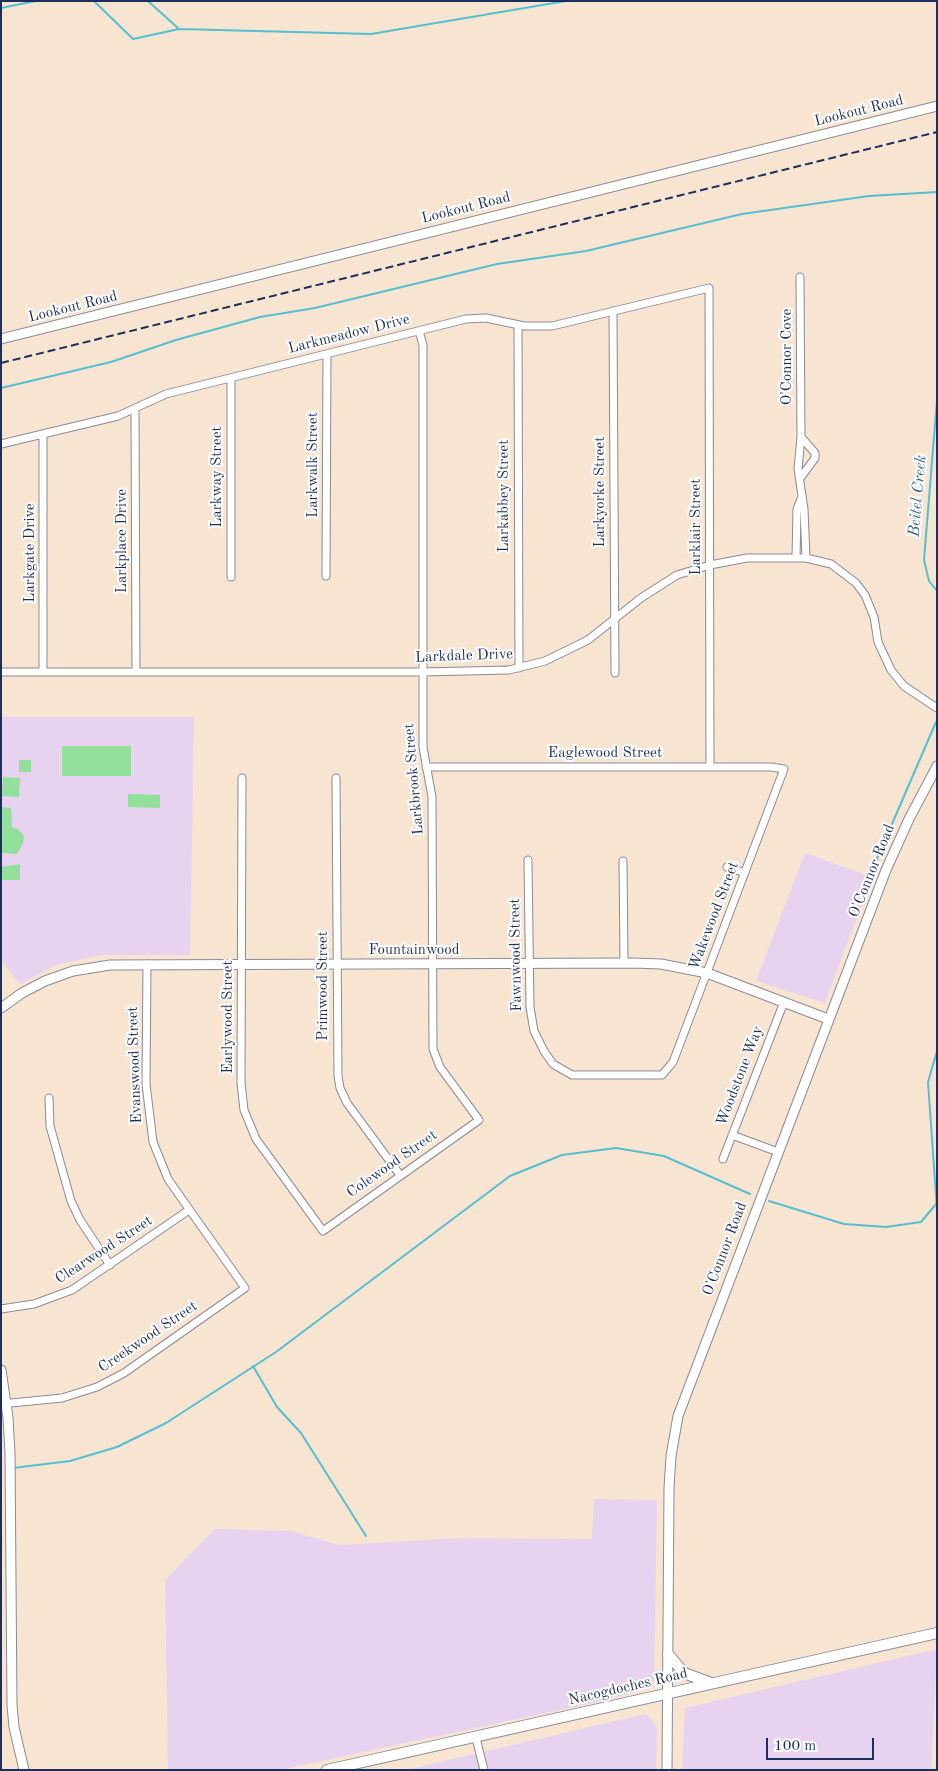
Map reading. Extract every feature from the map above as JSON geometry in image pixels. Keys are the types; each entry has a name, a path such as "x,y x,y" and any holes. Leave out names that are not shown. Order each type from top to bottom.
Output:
{"main road":[{"name":"Nacogdoches Road","path":"327,1770 937,1633"},
{"path":"668,1654 684,1673 712,1683"}],"street":[{"name":"Lookout Road","path":"1,339 937,106"},
{"name":"O'Connor Cove","path":"800,277 801,437 798,459 801,477 801,499 804,509 806,558"},
{"name":"Larkmeadow Drive","path":"1,444 135,410 166,394 475,318 518,325 552,326 709,288"},
{"name":"Larklair Street","path":"709,288 710,767"},
{"name":"Larkyorke Street","path":"613,312 614,673"},
{"name":"Larkabbey Street","path":"518,325 519,668"},
{"name":"Larkbrook Street","path":"419,332 422,346 423,747 432,797 433,1038 435,1059 479,1120"},
{"name":"Larkwalk Street","path":"326,576 327,354"},
{"name":"Larkway Street","path":"231,378 231,577"},
{"name":"Larkplace Drive","path":"135,410 136,672"},
{"name":"Larkgate Drive","path":"43,434 44,672"},
{"path":"801,437 815,453 815,458 801,477"},
{"name":"O'Connor Cove","path":"796,558 797,508 801,499"},
{"name":"Larkdale Drive","path":"1,672 422,672 497,671 519,668 545,661 573,649 588,640 658,585 677,575 710,565 746,558 806,558 831,564 856,582 865,595 874,617 878,642 891,670 904,686 937,708"},
{"name":"O'Connor Road","path":"667,1770 669,1488 671,1456 678,1416 892,855 937,766"},
{"name":"Eaglewood Street","path":"426,767 771,767 784,769"},
{"name":"Wakewood Street","path":"667,1071 673,1062 784,769"},
{"name":"Earlywood Street","path":"242,778 241,1083 244,1110 256,1140 322,1231"},
{"name":"Primwood Street","path":"336,778 338,964 336,1047 340,1088 347,1103 400,1175"},
{"name":"Fawnwood Street","path":"528,860 530,1007 534,1031 544,1051 553,1064 561,1071 572,1076 647,1076 662,1075 667,1071"},
{"path":"623,861 624,963"},
{"path":"727,867 745,873"},
{"name":"Fountainwood","path":"1,1008 22,993 45,981 73,971 110,965 624,963 661,964 707,973 828,1019"},
{"name":"Evanswood Street","path":"147,964 146,1084 153,1142 162,1166 189,1210 245,1288"},
{"name":"Woodstone Way","path":"723,1159 784,1002"},
{"path":"50,1098 50,1126 71,1201 80,1220 110,1265"},
{"name":"Colewood Street","path":"322,1231 479,1120"},
{"path":"732,1135 778,1152"},
{"name":"Clearwood Street","path":"1,1309 34,1304 53,1298 86,1282 189,1210"},
{"name":"Creekwood Street","path":"4,1403 62,1398 104,1384 124,1373 245,1288"},
{"path":"1,1370 10,1453 11,1482 12,1705 14,1727 24,1770"},
{"path":"476,1738 484,1770"}],"shaded area":[{"path":"1,717 194,717 190,955 101,955 56,965 20,984 1,960"},
{"path":"805,853 872,877 825,1003 756,981"},
{"path":"594,1499 657,1500 654,1687 588,1704 279,1770 168,1770 165,1580 215,1529 291,1531 338,1545 461,1538 592,1539"},
{"path":"937,1649 931,1770 682,1770 685,1708"},
{"path":"645,1714 652,1719 657,1728 656,1770 406,1770"}],"green space":[{"path":"62,746 131,746 131,776 62,776"},
{"path":"19,760 31,760 31,772 19,772"},
{"path":"3,777 20,778 19,797 2,796"},
{"path":"128,794 160,795 160,808 128,807"},
{"path":"1,807 11,808 12,827 19,830 24,836 23,843 17,854 1,853"},
{"path":"20,864 20,880 1,880 1,867"}],"waterway":[{"path":"1,8 36,1"},
{"path":"94,1 133,39 179,29 371,34 566,1"},
{"path":"148,1 179,29"},
{"path":"1,388 111,362 176,340 260,317 315,308 497,264 586,251 742,214 869,196 937,192"},
{"name":"Beitel Creek","path":"937,400 924,560 929,581 937,591"},
{"path":"873,868 936,722"},
{"name":"Beitel Creek","path":"937,1051 928,1082 937,1210"},
{"path":"13,1468 70,1461 117,1447 166,1423 276,1352 510,1176 562,1155 616,1148 664,1156 750,1194"},
{"path":"769,1201 844,1224 886,1227 921,1222 936,1204"},
{"path":"253,1366 277,1407 301,1433 366,1536"}],"railway":[{"path":"1,363 937,132"}]}
